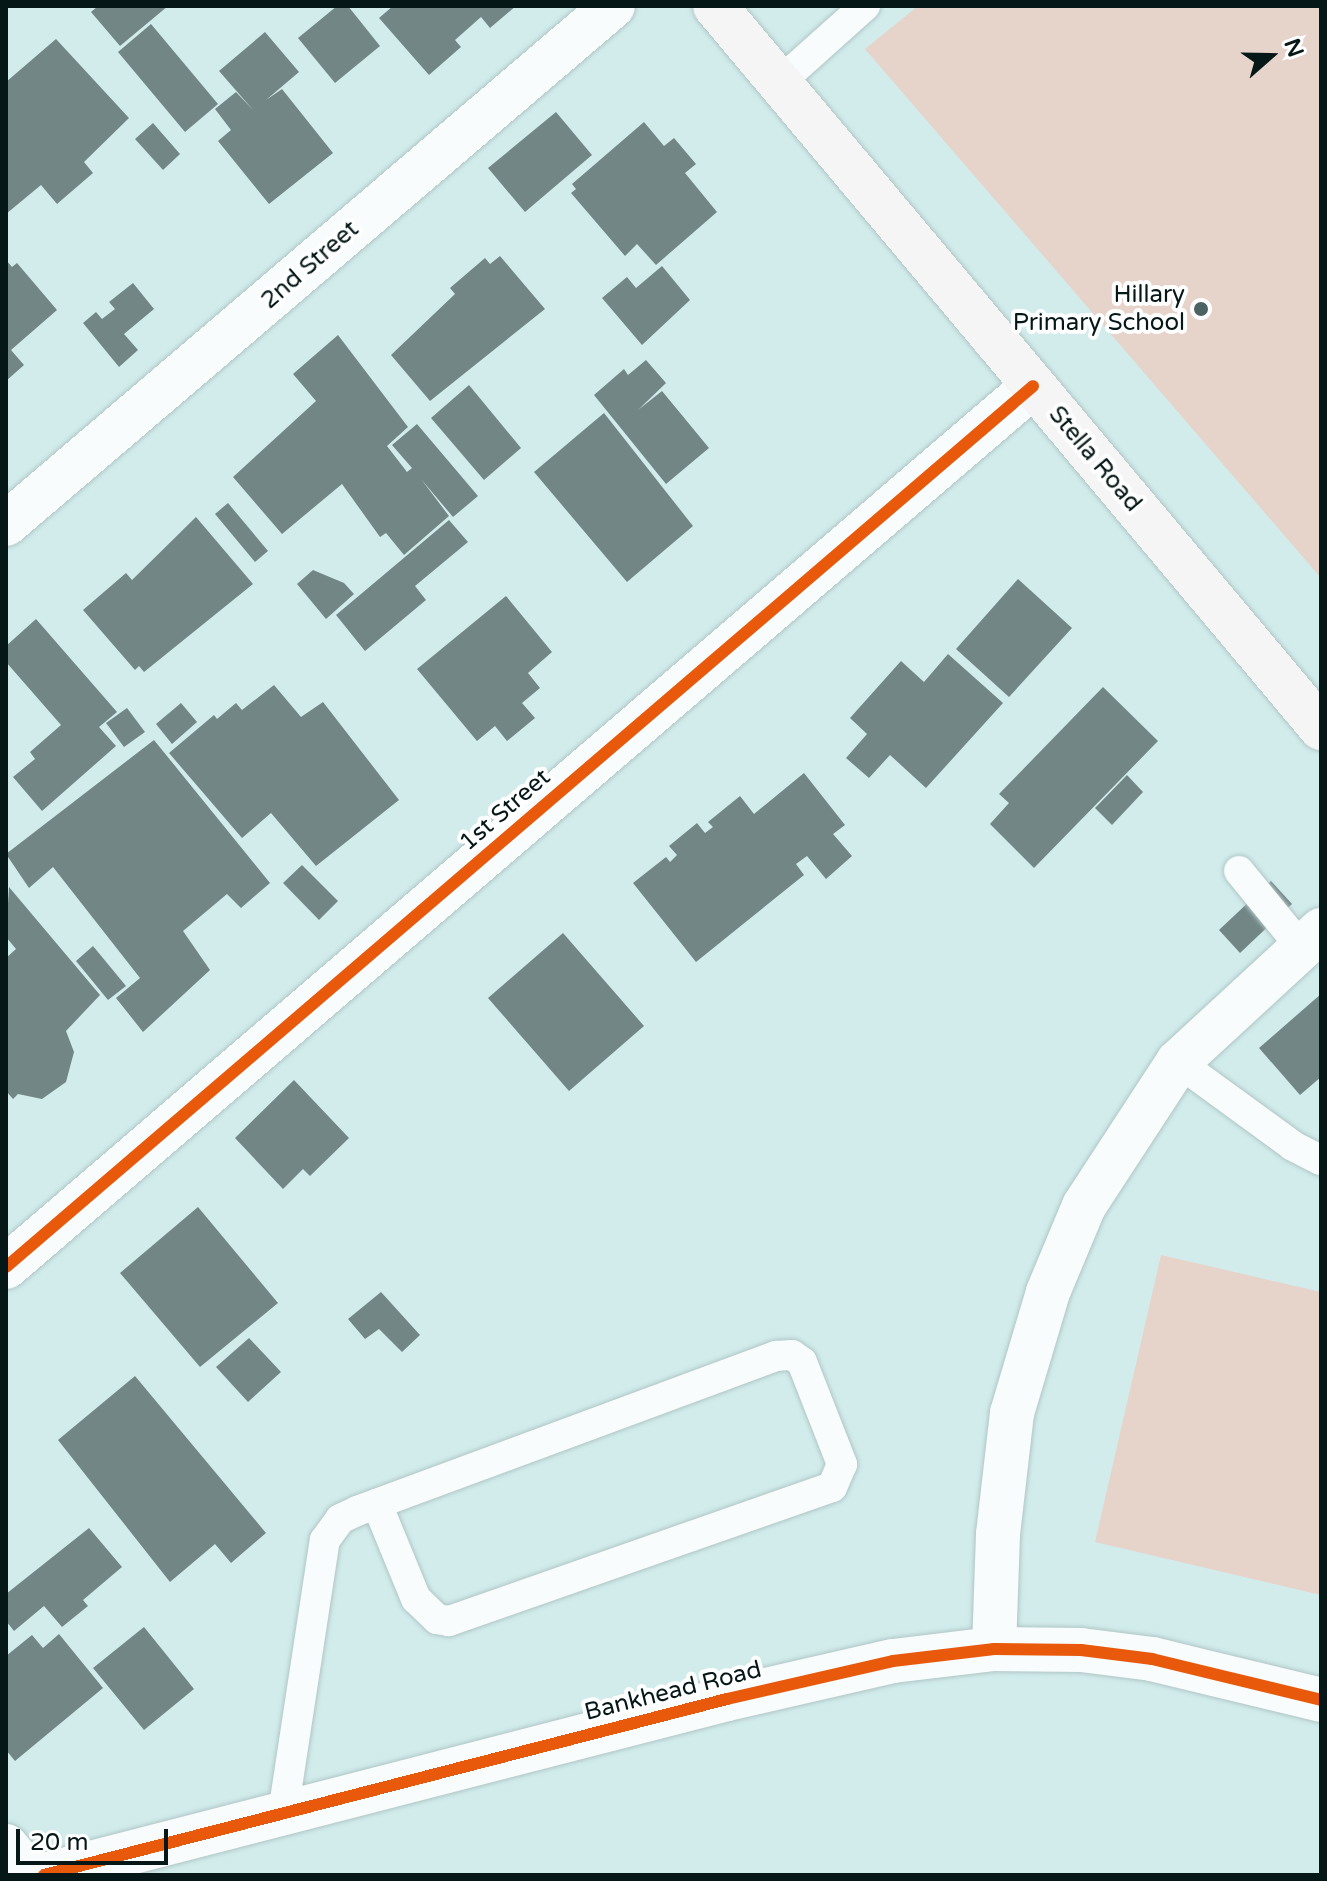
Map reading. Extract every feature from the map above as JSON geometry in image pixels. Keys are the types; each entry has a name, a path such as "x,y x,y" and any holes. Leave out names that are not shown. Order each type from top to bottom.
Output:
{"main road":[{"name":"Stella Road","path":"715,6 1321,728"}],"street":[{"name":"2nd Street","path":"6,524 613,6"},
{"name":"1st Street","path":"6,1267 1033,386"},
{"path":"994,1649 998,1534 1012,1413 1048,1292 1084,1206 1178,1062 1311,938"},
{"name":"Bankhead Road","path":"44,1875 727,1699 893,1661 994,1649 1081,1650 1152,1659 1321,1700"},
{"path":"6,1846 30,1875"}],"lane":[{"path":"781,81 865,6"},
{"path":"1239,871 1311,938"},
{"path":"1178,1062 1293,1146 1321,1160"},
{"path":"283,1813 325,1540 340,1519 377,1504 792,1355 802,1362 842,1464 832,1487 449,1621 437,1619 416,1599 377,1504"}],"shaded area":[{"name":"Hillary Primary School","path":"918,6 1321,6 1321,578 865,49"},
{"path":"1161,1255 1321,1292 1321,1595 1095,1542"}],"building":[{"path":"98,6 168,6 120,46 91,12"},
{"path":"337,6 348,6 380,46 335,83 298,38"},
{"path":"393,6 516,6 490,28 481,17 455,40 461,47 429,75 379,18"},
{"path":"151,24 218,104 185,132 118,52"},
{"path":"265,32 299,72 266,100 282,89 333,153 269,204 218,141 231,130 215,109 236,92 254,111 219,71"},
{"path":"56,39 129,118 84,162 93,173 57,204 41,185 6,214 6,82"},
{"path":"556,112 592,155 525,212 488,168"},
{"path":"644,122 664,146 674,138 696,164 685,173 717,212 656,265 637,244 625,256 571,193 576,189 572,184"},
{"path":"153,123 180,154 163,170 135,139"},
{"path":"500,256 545,309 430,401 391,355 455,294 450,288 485,258 490,264"},
{"path":"6,260 12,267 17,263 57,310 11,350 24,365 6,381"},
{"path":"662,266 690,300 642,345 602,298 627,277 636,288"},
{"path":"133,283 154,309 124,334 138,350 119,367 83,323 96,312 102,319 115,309 109,302"},
{"path":"338,335 408,427 387,446 407,472 412,468 392,445 417,424 478,496 453,517 421,479 449,516 404,555 386,533 380,537 342,484 282,534 233,477 316,401 293,374"},
{"path":"646,360 666,383 638,410 662,391 709,448 666,484 594,395 624,369 628,375"},
{"path":"469,385 521,448 484,480 431,418"},
{"path":"604,413 693,526 627,582 534,472"},
{"path":"228,503 268,551 255,562 215,514"},
{"path":"196,517 253,584 144,672 139,666 135,670 83,610 126,573 132,580"},
{"path":"449,520 468,542 415,586 426,600 365,651 336,615"},
{"path":"313,570 344,583 354,594 326,619 297,584"},
{"path":"1018,579 1072,628 1009,697 956,649"},
{"path":"506,596 552,652 528,673 540,688 522,703 535,718 507,741 495,726 477,741 417,669"},
{"path":"36,619 117,712 99,727 116,746 42,811 13,777 35,759 30,752 61,725 6,662 6,646"},
{"path":"948,654 1003,703 926,788 890,755 869,778 846,758 867,734 850,718 901,661 924,682"},
{"path":"274,685 301,717 323,702 399,800 316,866 271,813 242,838 169,753 214,715 217,719 236,703 242,710"},
{"path":"1103,687 1158,741 1034,868 990,824 1009,803 999,794"},
{"path":"181,703 197,722 172,744 156,724"},
{"path":"127,708 145,732 124,747 106,723"},
{"path":"154,740 270,883 241,908 227,894 183,931 210,970 143,1032 116,998 140,978 53,867 29,888 6,854"},
{"path":"804,773 845,825 833,834 852,856 826,879 807,856 796,864 804,875 696,962 633,883 666,857 670,862 677,855 669,846 697,823 705,833 713,827 708,822 740,796 754,814"},
{"path":"1127,775 1143,792 1112,825 1095,808"},
{"path":"302,865 338,901 319,920 283,883"},
{"path":"1271,881 1292,904 1240,953 1219,930"},
{"path":"9,887 100,995 66,1031 74,1052 66,1082 42,1099 18,1094 13,1099 6,1091 6,958 16,949 6,937"},
{"path":"563,933 644,1026 569,1091 488,998"},
{"path":"93,946 126,986 108,1000 76,961"},
{"path":"1321,994 1321,1077 1300,1095 1259,1048"},
{"path":"294,1080 349,1138 310,1176 303,1169 283,1189 235,1138"},
{"path":"198,1207 278,1303 200,1367 120,1273"},
{"path":"381,1292 420,1335 402,1352 379,1329 365,1339 348,1319"},
{"path":"249,1338 281,1372 248,1402 216,1367"},
{"path":"135,1376 266,1533 231,1563 215,1544 170,1582 58,1440"},
{"path":"89,1528 122,1567 83,1600 88,1606 62,1627 44,1606 14,1631 6,1621 6,1594"},
{"path":"144,1627 194,1689 144,1730 93,1668"},
{"path":"59,1634 103,1688 15,1761 6,1750 6,1656 32,1635 43,1648"}],"cycle path":[{"path":"6,1267 1033,386"},
{"path":"44,1875 727,1699 893,1661 994,1649 1081,1650 1152,1659 1321,1700"}],"place":[{"name":"Hillary Primary School","path":"1201,309"}]}
